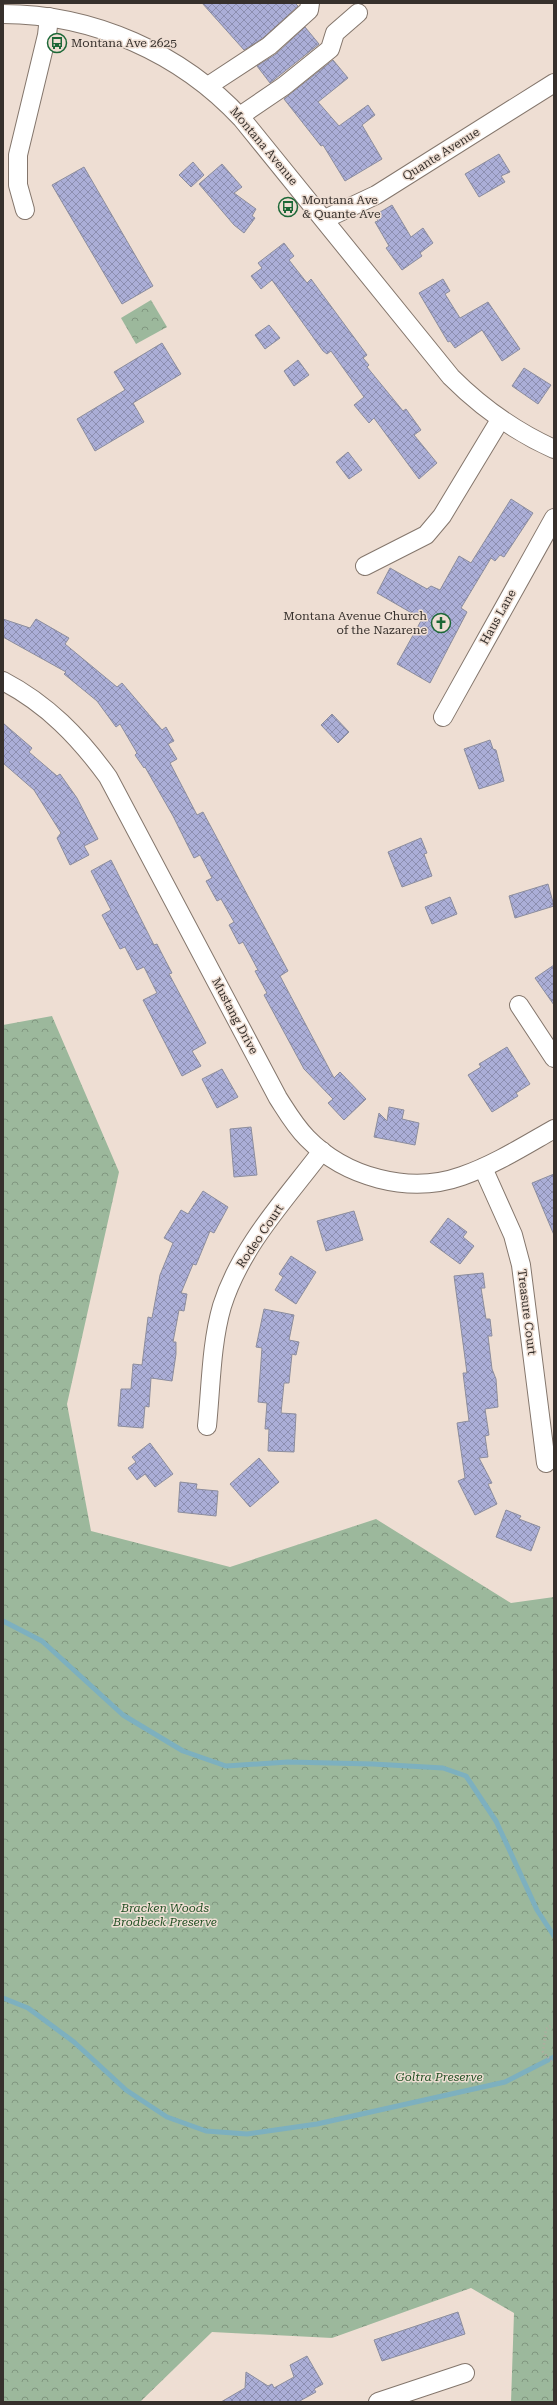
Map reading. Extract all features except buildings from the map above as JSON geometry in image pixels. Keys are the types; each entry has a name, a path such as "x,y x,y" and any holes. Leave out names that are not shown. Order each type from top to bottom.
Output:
{"street":[{"path":"208,86 269,46 309,10 310,3"},
{"path":"240,116 284,86 330,49 335,33 358,13"},
{"name":"Montana Avenue","path":"3,14 49,17 93,27 128,39 164,57 208,86 240,116 325,219 451,377 472,398 500,420 519,432 554,449"},
{"path":"25,210 18,185 18,155 47,36 49,17"},
{"name":"Quante Avenue","path":"325,219 376,195 554,83"},
{"path":"365,566 426,535 442,516 500,420"},
{"name":"Haus Lane","path":"443,717 554,518"},
{"name":"Mustang Drive","path":"3,681 46,708 69,728 90,752 108,777 278,1098 293,1122 322,1152 343,1165 365,1175 389,1181 413,1183 454,1178 483,1168 554,1129"},
{"path":"519,1005 554,1058"},
{"name":"Rodeo Court","path":"207,1426 217,1331 230,1284 244,1256 257,1236 322,1152"},
{"name":"Treasure Court","path":"483,1168 513,1235 521,1265 546,1463"},
{"path":"378,2402 465,2373"}],"path":[{"path":"554,2024 546,2029 543,2052 554,2064"}],"green space":[{"path":"151,300 167,327 136,344 121,318"},
{"path":"52,1016 119,1172 67,1404 91,1531 230,1567 376,1519 511,1603 554,1597 554,2402 511,2402 514,2313 471,2288 332,2338 212,2332 140,2402 3,2402 3,1025"}],"waterway":[{"path":"3,1621 42,1641 123,1715 183,1751 226,1766 288,1762 373,1764 443,1768 466,1776 496,1821 537,1910 554,1936"},
{"path":"3,1998 28,2008 74,2042 126,2090 167,2117 206,2131 247,2134 317,2124 505,2082 554,2057"}],"place":[{"name":"Montana Ave 2625","path":"57,43"},
{"name":"Montana Ave & Quante Ave","path":"288,207"},
{"name":"Montana Avenue Church of the Nazarene","path":"441,623"}],"park label":[{"name":"Bracken Woods Brodbeck Preserve","path":"165,1915"},
{"name":"Goltra Preserve","path":"439,2077"}]}
